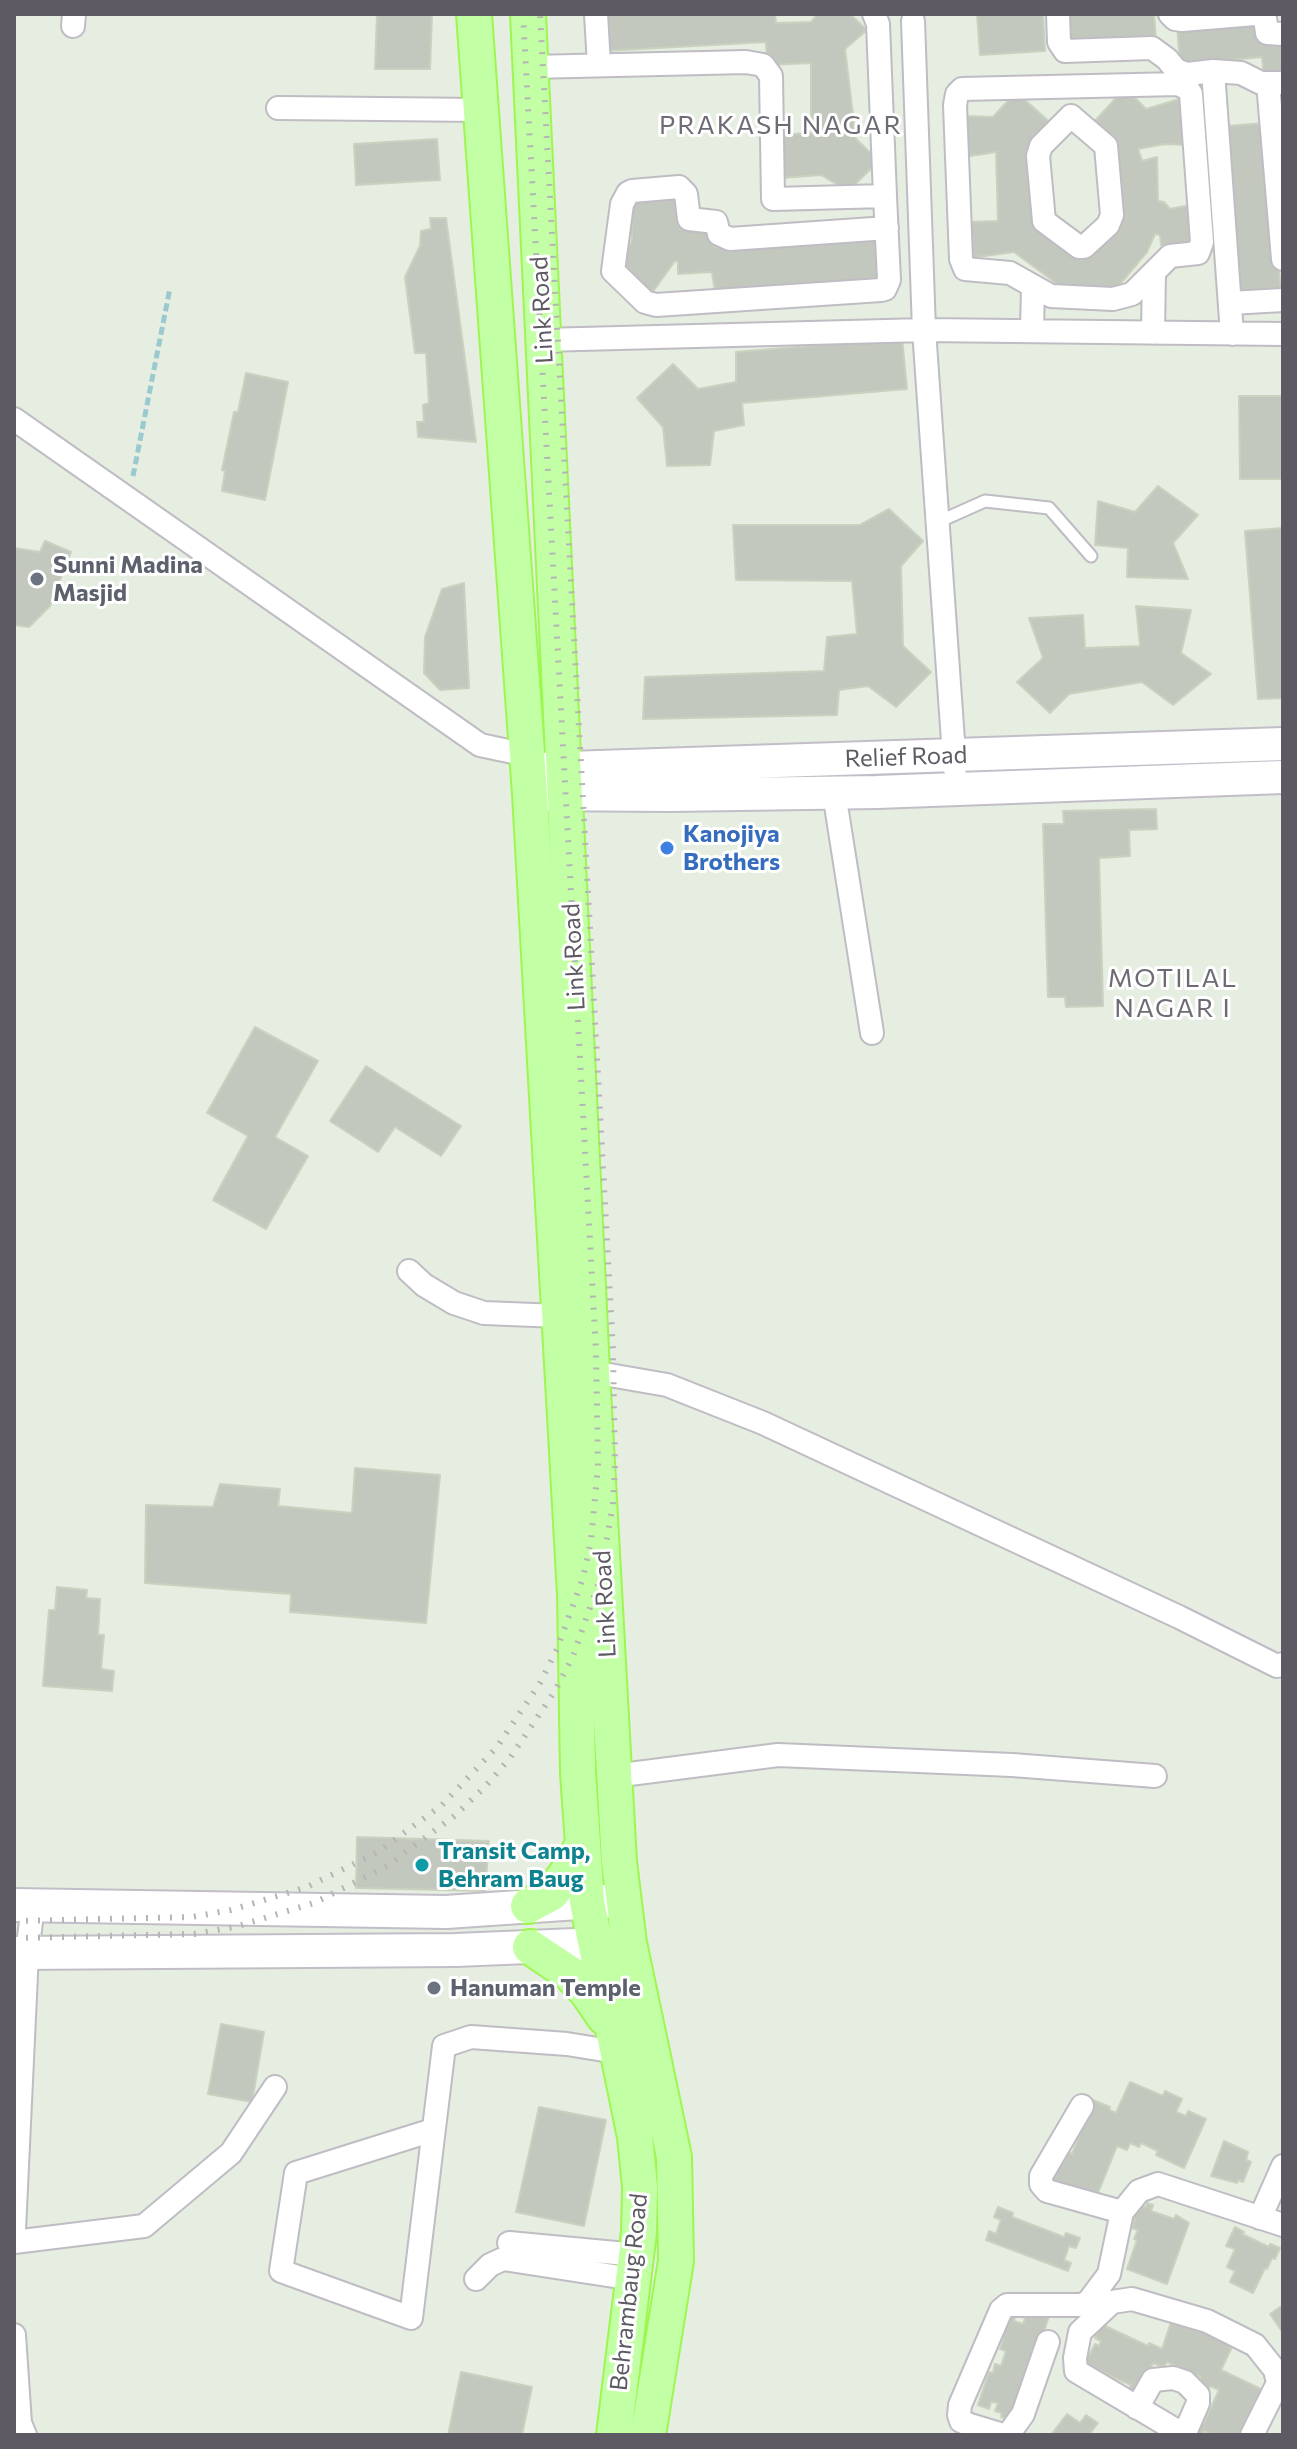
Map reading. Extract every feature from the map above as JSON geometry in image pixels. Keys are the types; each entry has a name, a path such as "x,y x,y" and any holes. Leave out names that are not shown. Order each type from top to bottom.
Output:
{"main road":[{"name":"Link Road","path":"474,14 528,773 575,1594 578,1773 584,1854"},
{"name":"Link Road","path":"528,14 592,1372 622,1900"},
{"name":"Behrambaug Road","path":"584,1854 594,1945 635,2137 640,2187 635,2267 614,2435"},
{"path":"528,1906 552,1893 584,1854"},
{"name":"Behrambaug Road","path":"622,1900 674,2157 676,2261 648,2435"},
{"path":"530,1947 569,1973 587,1992 613,2039"}],"street":[{"path":"596,14 599,65"},
{"path":"874,14 878,24 887,228 889,280 885,289 656,305 645,302 613,271 622,204 632,191 679,187 686,194 689,219 716,222 723,237 887,228"},
{"path":"1058,14 1059,42 1065,51 1146,47 1156,50 1176,70 1187,74 1213,71 1249,75 1261,83 1276,83 1283,259"},
{"path":"1167,14 1167,59"},
{"path":"1167,14 1182,20 1258,14 1265,18 1267,33 1283,34"},
{"path":"913,21 924,330 955,790"},
{"path":"531,67 746,62 763,65 771,76 774,236"},
{"path":"1213,71 1232,334"},
{"path":"1178,84 1188,89 1191,94 1201,249 1194,254 1170,256 1154,272 1132,294 1113,299 1051,296 1010,273 971,270 963,266 955,99 962,89 1178,84"},
{"path":"1070,86 1071,116 1103,142 1108,151 1111,221 1084,247 1074,245 1049,226 1042,214 1039,151 1065,119 1071,116"},
{"path":"278,108 481,110"},
{"path":"773,199 885,196"},
{"path":"1153,333 1154,272"},
{"path":"1032,331 1033,286"},
{"path":"1230,303 1283,300"},
{"path":"543,340 924,330 1283,334"},
{"path":"14,419 480,745 528,773"},
{"name":"Relief Road","path":"566,780 955,756 1283,744"},
{"name":"Relief Road","path":"528,773 670,795 955,790 1283,777"},
{"path":"834,793 872,1033"},
{"path":"409,1271 424,1285 454,1303 484,1313 559,1316"},
{"path":"592,1372 667,1385 763,1423 1179,1617 1277,1666 1283,1664"},
{"path":"614,1776 778,1755 1012,1765 1155,1776"},
{"path":"14,2230 24,1906 446,1912 622,1900"},
{"path":"21,1953 629,1943"},
{"path":"433,2130 296,2173 281,2271 411,2318 444,2046 471,2037 567,2044 613,2039"},
{"path":"14,2242 144,2226 231,2153 275,2087"},
{"path":"1082,2106 1041,2176 1041,2184 1047,2191 1122,2212"},
{"path":"1270,2209 1283,2166"},
{"path":"1048,2342 1023,2414 1005,2435 961,2421 960,2405 1001,2310 1007,2305 1088,2302 1109,2274 1122,2212 1139,2191 1158,2184 1270,2209 1283,2225"},
{"path":"509,2243 635,2267"},
{"path":"476,2279 490,2265 503,2259 635,2267"},
{"path":"1137,2408 1153,2380 1173,2378 1185,2382 1198,2395 1198,2403 1184,2435 1079,2375 1074,2366 1080,2332 1112,2302 1121,2299 1132,2299 1207,2321 1255,2345 1275,2370 1278,2383 1252,2435"},
{"path":"14,2335 20,2423 25,2435"}],"lane":[{"path":"938,522 985,501 1049,508 1091,556"}],"path":[{"path":"129,501 170,288"}],"building":[{"path":"377,14 432,14 430,69 375,69"},
{"path":"602,14 775,14 776,23 811,22 818,14 850,14 867,30 845,49 856,139 879,161 848,191 821,175 781,178 778,135 811,133 811,63 767,65 766,42 604,51"},
{"path":"977,14 1043,14 1045,51 980,55"},
{"path":"1066,14 1154,14 1156,40 1068,47"},
{"path":"1261,18 1283,38 1283,77 1264,78 1262,57 1180,65 1177,24"},
{"path":"1125,88 1146,109 1183,98 1186,145 1165,144 1138,149 1142,161 1157,157 1158,201 1164,202 1170,209 1190,205 1194,248 1161,245 1160,235 1155,234 1147,252 1116,289 1068,292 1014,252 970,258 970,222 998,221 996,152 964,157 963,116 993,117 1016,92 1053,125 1030,150 1034,227 1082,260 1118,224 1094,122"},
{"path":"1266,123 1281,294 1241,296 1227,126"},
{"path":"437,139 440,180 356,185 354,144"},
{"path":"676,194 680,229 712,228 714,247 877,236 881,280 715,292 712,272 678,274 678,262 675,261 649,297 616,269 632,240 631,201"},
{"path":"430,218 446,218 476,442 418,437 417,422 424,422 423,405 429,403 426,353 415,353 405,277 420,246 421,231 431,229"},
{"path":"902,338 907,389 742,403 744,425 714,431 710,465 667,466 663,427 637,398 673,364 698,389 736,382 736,352"},
{"path":"246,373 288,382 265,500 222,491 225,471 222,470"},
{"path":"1239,396 1283,396 1283,479 1240,479"},
{"path":"1158,486 1198,515 1173,543 1188,579 1127,577 1128,548 1095,545 1098,501 1135,512"},
{"path":"889,509 923,541 901,566 903,646 931,672 896,707 868,686 839,690 837,715 643,719 645,677 824,671 827,637 857,634 852,581 736,580 733,525 860,525"},
{"path":"1283,528 1283,698 1258,699 1245,531"},
{"name":"Sunni Madina Masjid","path":"45,541 71,552 50,606 29,627 14,625 14,548 40,552"},
{"path":"464,583 469,688 440,690 424,673 425,637 442,589"},
{"path":"1136,606 1191,610 1181,653 1211,674 1173,705 1142,682 1069,694 1050,713 1017,682 1043,658 1029,618 1083,615 1085,648 1140,646"},
{"path":"1156,809 1157,829 1129,830 1130,856 1099,858 1103,1006 1066,1007 1065,997 1048,997 1043,824 1064,824 1063,811"},
{"path":"255,1027 318,1061 275,1137 308,1156 266,1229 213,1200 248,1136 207,1113"},
{"path":"366,1066 461,1126 441,1156 395,1127 378,1152 330,1121"},
{"path":"355,1468 440,1475 426,1623 290,1612 291,1594 145,1583 146,1505 213,1507 220,1484 280,1489 278,1506 352,1513"},
{"path":"57,1587 87,1590 86,1598 100,1599 98,1635 104,1635 101,1669 114,1671 112,1691 43,1686 49,1610 55,1610"},
{"name":"Transit Camp, Behram Baug","path":"357,1837 489,1841 485,1891 356,1888"},
{"path":"221,2024 264,2032 252,2102 208,2094"},
{"path":"1130,2082 1163,2096 1165,2091 1182,2099 1176,2112 1186,2116 1188,2111 1206,2119 1184,2168 1156,2155 1158,2151 1141,2143 1139,2147 1130,2143 1127,2150 1117,2146 1094,2203 1048,2183 1065,2151 1072,2154 1093,2100 1116,2113"},
{"path":"539,2107 606,2120 584,2226 516,2212"},
{"path":"1224,2141 1248,2152 1246,2160 1251,2162 1243,2182 1211,2176"},
{"path":"1147,2203 1153,2205 1151,2211 1174,2219 1176,2215 1189,2223 1167,2284 1127,2269 1138,2230 1132,2228 1135,2219 1132,2218 1137,2204 1146,2207"},
{"path":"998,2207 1013,2213 1012,2217 1064,2237 1066,2233 1080,2238 1076,2248 1069,2246 1064,2260 1071,2263 1068,2271 986,2240 989,2231 996,2234 1001,2220 994,2217"},
{"path":"1235,2227 1244,2232 1242,2234 1269,2247 1270,2244 1280,2248 1275,2259 1272,2258 1265,2268 1253,2293 1230,2282 1235,2271 1227,2267 1235,2249 1226,2246"},
{"path":"1283,2305 1283,2333 1270,2314"},
{"path":"1009,2308 1017,2311 1014,2321 1023,2324 1026,2315 1032,2318 1035,2308 1050,2313 1014,2421 1001,2417 1002,2413 995,2411 998,2403 991,2402 989,2409 978,2405 989,2372 993,2373 995,2364 1001,2366 1006,2351 1000,2349 1004,2338 1000,2337"},
{"path":"1173,2316 1219,2339 1234,2343 1221,2370 1263,2390 1239,2435 1213,2435 1204,2431 1202,2435 1193,2433 1199,2421 1204,2423 1219,2390 1210,2386 1208,2390 1197,2384 1201,2377 1167,2362 1164,2367 1153,2363 1138,2396 1128,2391 1131,2385 1095,2369 1092,2375 1079,2369 1087,2352 1090,2354 1095,2344 1099,2346 1101,2341 1095,2338 1101,2324 1148,2346 1149,2343 1162,2349"},
{"path":"461,2372 532,2387 522,2435 448,2435"},
{"path":"1067,2414 1080,2423 1086,2415 1098,2423 1089,2435 1051,2435"}],"railway":[{"path":"14,1921 192,1917 231,1910 307,1887 378,1852 442,1805 497,1747 540,1683 557,1649 583,1578 591,1541 598,1466 596,1351 523,14"},
{"path":"14,1938 194,1934 235,1927 314,1903 387,1866 453,1817 510,1758 555,1691 573,1656 599,1582 613,1505 613,1351 540,14"}],"place":[{"name":"Sunni Madina Masjid","path":"37,579"},
{"name":"Kanojiya Brothers","path":"667,848"},
{"name":"Transit Camp, Behram Baug","path":"422,1865"},
{"name":"Hanuman Temple","path":"434,1988"}],"district":[{"name":"PRAKASH NAGAR","path":"781,125"},
{"name":"MOTILAL NAGAR I","path":"1173,993"}]}
